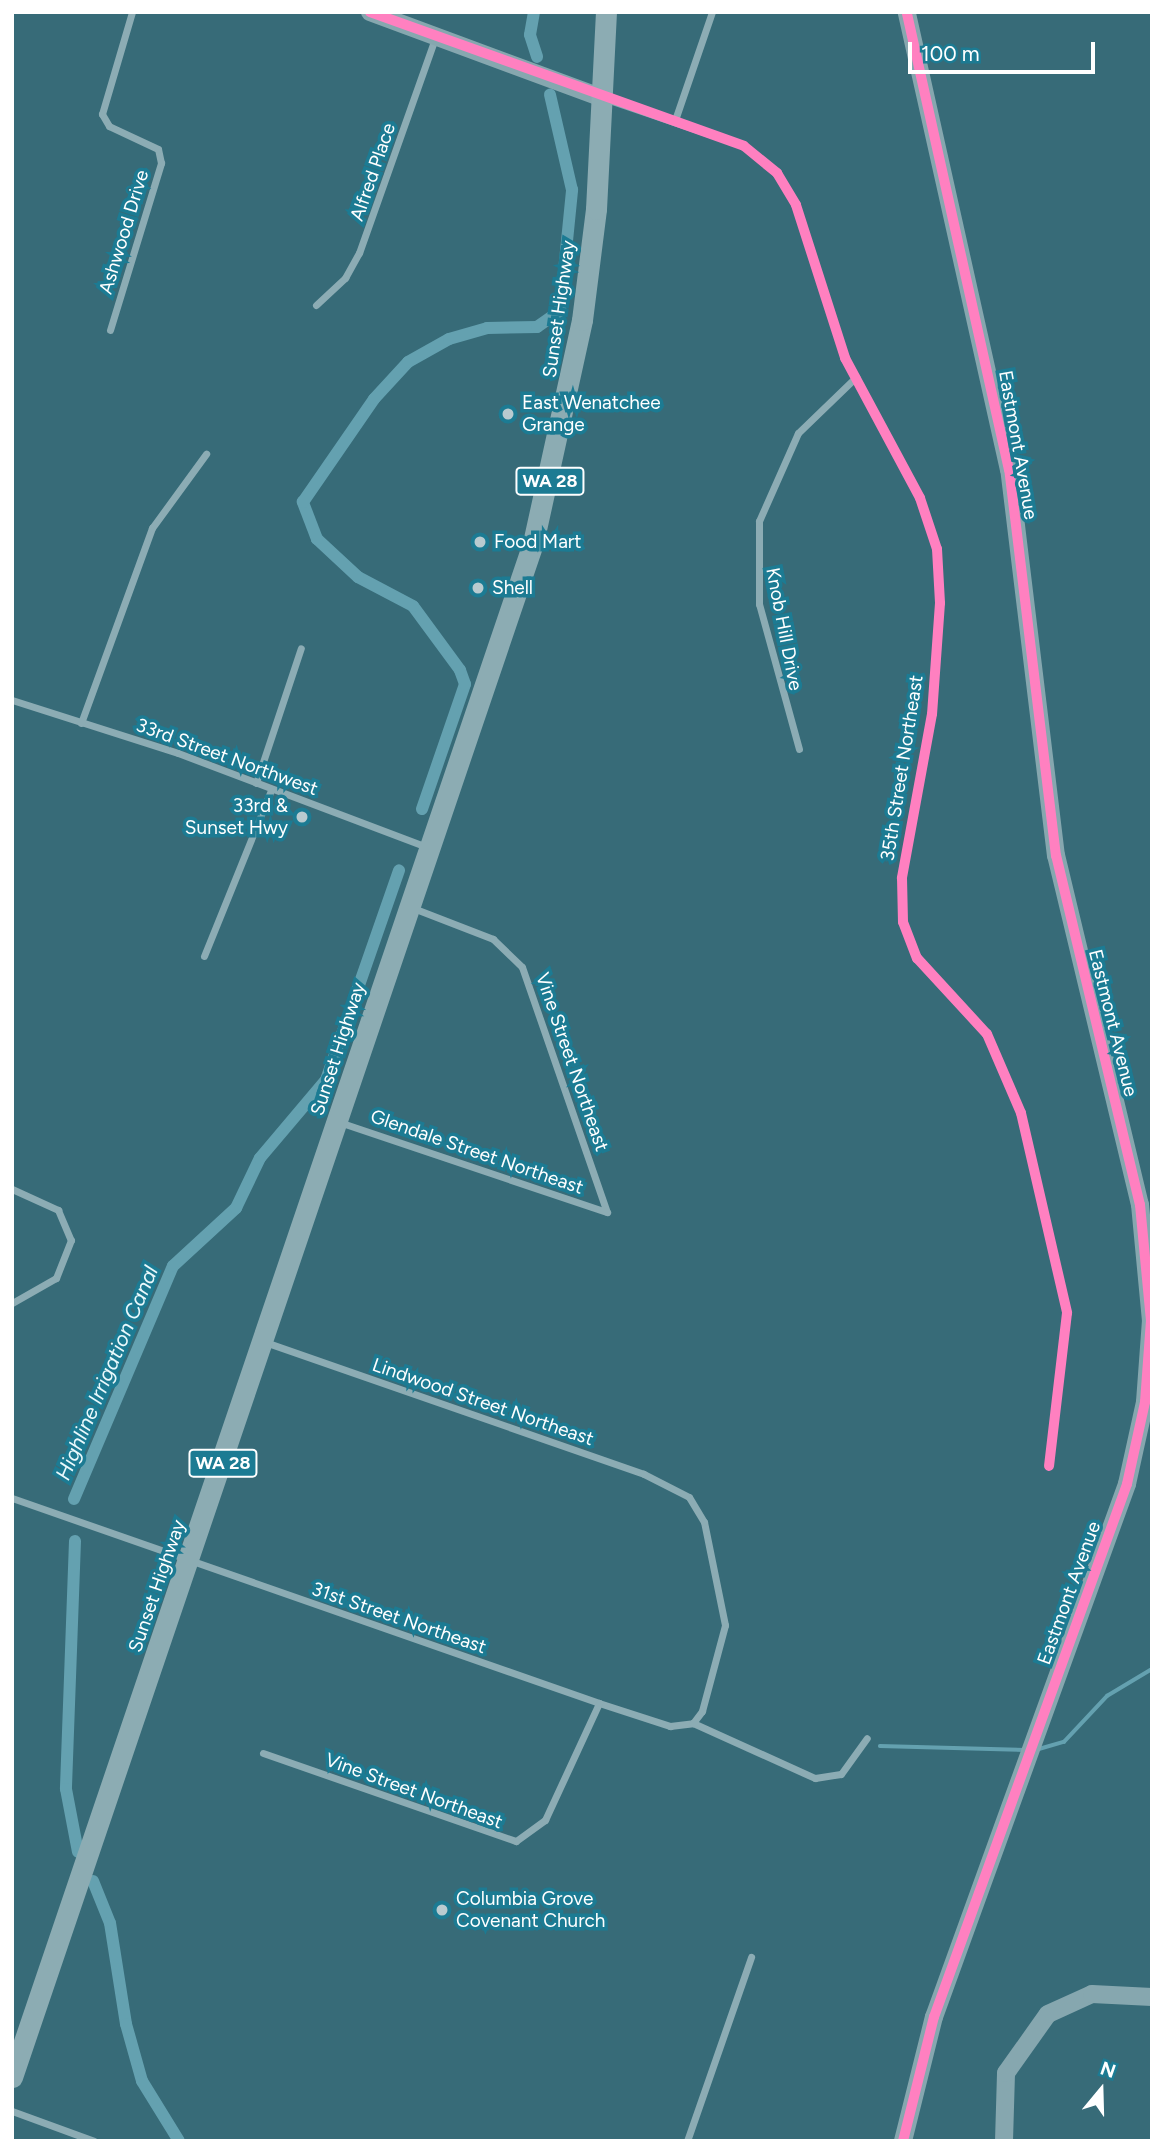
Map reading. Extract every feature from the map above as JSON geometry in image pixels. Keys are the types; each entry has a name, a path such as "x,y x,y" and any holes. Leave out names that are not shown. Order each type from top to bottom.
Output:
{"highway":[{"name":"Sunset Highway","path":"12,2077 265,1342 409,906 533,543 568,401 596,209 606,12"}],"main road":[{"path":"370,12 603,98"},
{"name":"Eastmont Avenue","path":"903,2141 927,2042 1135,1457 1149,1373 1151,1300 1140,1205 1056,856 1009,470 907,12"},
{"path":"1004,2141 1006,2073 1048,2014 1092,1994 1152,1997"}],"street":[{"name":"Ashwood Drive","path":"110,330 161,163 158,149 109,125 103,114 132,12"},
{"path":"675,120 712,12"},
{"name":"Alfred Place","path":"316,305 345,278 359,253 436,35"},
{"name":"35th Street Northeast","path":"603,98 675,120 744,146 777,173 796,205 856,377 919,498 937,549 940,603 932,713 904,865 903,922 917,958 987,1034 1021,1113 1067,1313 1049,1466"},
{"name":"Knob Hill Drive","path":"799,749 759,604 754,566 759,521 798,433 856,377"},
{"path":"81,723 152,528 206,454"},
{"path":"256,783 301,648"},
{"name":"33rd Street Northwest","path":"13,701 256,783 429,848"},
{"path":"204,956 271,790"},
{"name":"Vine Street Northeast","path":"409,906 493,939 522,967 607,1212"},
{"name":"Glendale Street Northeast","path":"338,1122 607,1212"},
{"path":"12,1189 50,1204 71,1240 56,1278 12,1303"},
{"name":"Lindwood Street Northeast","path":"265,1342 644,1474 689,1497 704,1522 725,1625 702,1711 693,1723"},
{"name":"31st Street Northeast","path":"12,1498 599,1703"},
{"path":"599,1703 670,1726 693,1723 815,1778 841,1774 867,1738"},
{"name":"Vine Street Northeast","path":"263,1753 516,1841 545,1820 599,1703"},
{"path":"687,2141 751,1957"},
{"path":"12,2111 94,2141"}],"waterway":[{"name":"Highline Irrigation Canal","path":"534,12 530,35 537,57"},
{"name":"Highline Irrigation Canal","path":"422,809 465,684 460,670 413,606 358,577 317,539 303,502 374,399 408,362 449,339 487,328 537,327 560,311 572,190 550,95"},
{"name":"Highline Irrigation Canal","path":"74,1499 173,1266 236,1208 260,1158 326,1080 399,870"},
{"name":"Highline Irrigation Canal","path":"75,1541 66,1789 78,1852"},
{"path":"1039,1749 1064,1742 1107,1696 1152,1669"},
{"path":"880,1746 1025,1750"},
{"name":"Highline Irrigation Canal","path":"93,1881 110,1923 126,2024 142,2081 179,2141"}],"cycle path":[{"path":"370,12 744,146 777,173 796,205 845,358 920,498 937,549 940,603 932,714 902,878 903,922 917,958 987,1034 1021,1113 1067,1313 1049,1466"},
{"path":"903,2141 934,2017 1127,1484 1145,1402 1151,1321 1140,1205 1056,856 1009,470 907,12"}],"place":[{"name":"East Wenatchee Grange","path":"508,414"},
{"name":"Food Mart","path":"480,542"},
{"name":"Shell","path":"478,588"},
{"name":"33rd & Sunset Hwy","path":"302,817"},
{"name":"Columbia Grove Covenant Church","path":"442,1910"}]}
